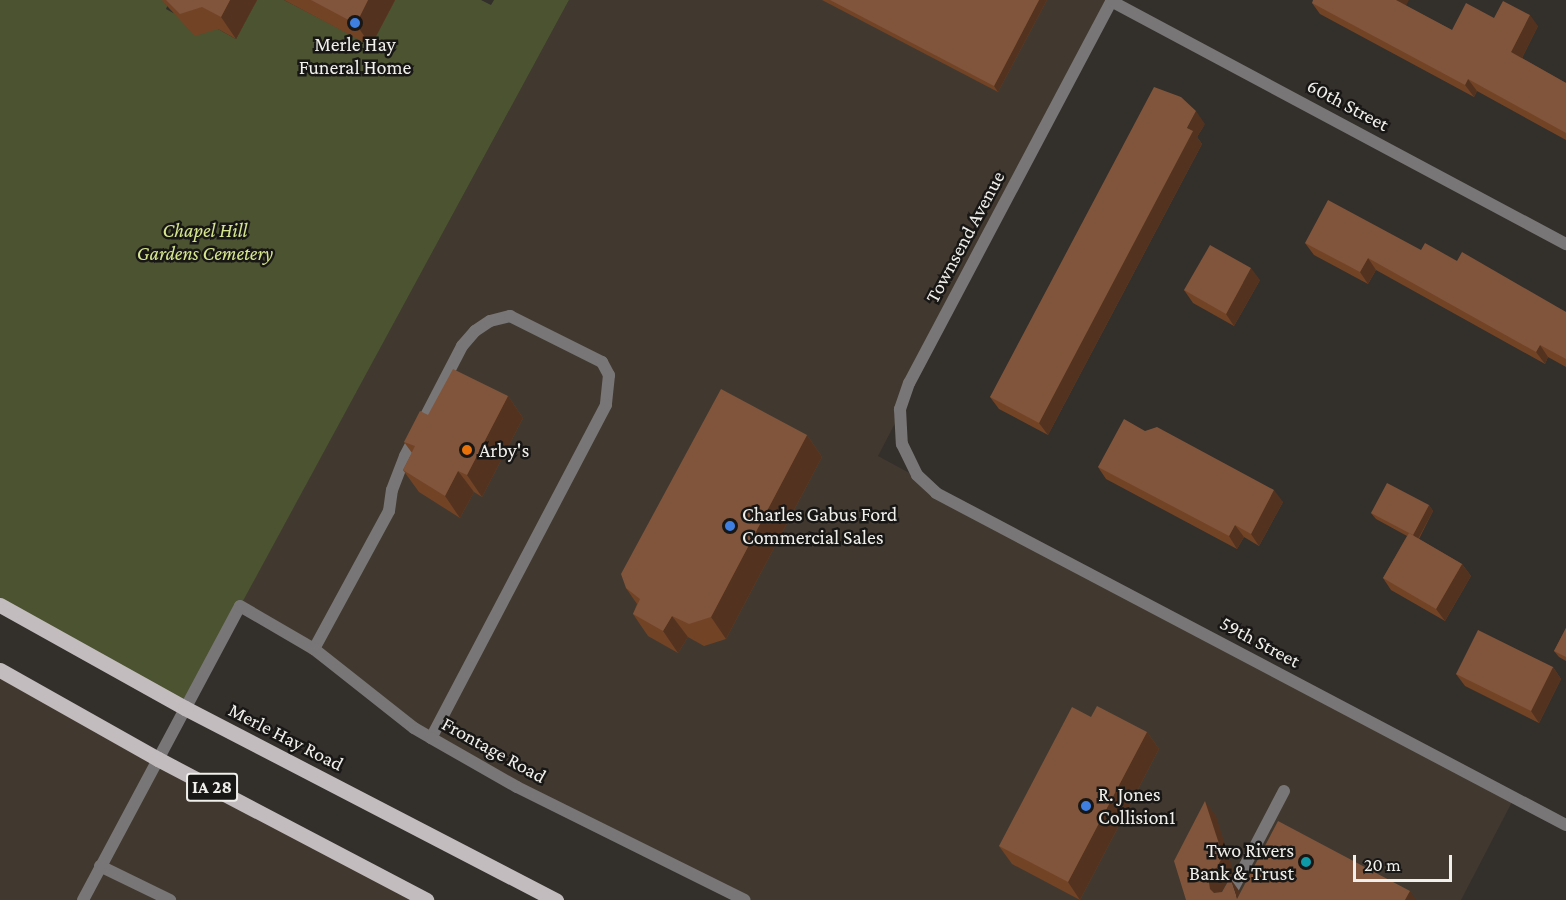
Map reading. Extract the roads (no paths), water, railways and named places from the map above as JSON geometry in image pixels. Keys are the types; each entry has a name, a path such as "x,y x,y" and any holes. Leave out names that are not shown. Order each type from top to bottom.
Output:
{"main road":[{"name":"Merle Hay Road","path":"0,604 185,708 556,900"},
{"name":"IA 28","path":"0,670 158,759 426,900"}],"street":[{"name":"60th Street","path":"1112,0 1566,244"},
{"name":"Townsend Avenue","path":"936,492 917,475 902,444 900,409 909,383 1112,0"},
{"path":"314,649 389,511 392,490 405,456 462,346 475,331 490,321 510,316 602,362 609,375 606,405 431,738"},
{"name":"59th Street","path":"936,492 1566,825"},
{"name":"Frontage Road","path":"185,708 240,606 314,649 431,738 517,787 745,900"},
{"path":"83,900 185,708"},
{"path":"1227,900 1284,791"},
{"path":"100,866 170,900"}],"place":[{"name":"Merle Hay Funeral Home","path":"355,23"},
{"name":"Arby's","path":"467,450"},
{"name":"Charles Gabus Ford Commercial Sales","path":"730,526"},
{"name":"R. Jones Collision1","path":"1086,806"},
{"name":"Two Rivers Bank & Trust","path":"1306,862"}],"park label":[{"name":"Chapel Hill Gardens Cemetery","path":"205,242"}]}
